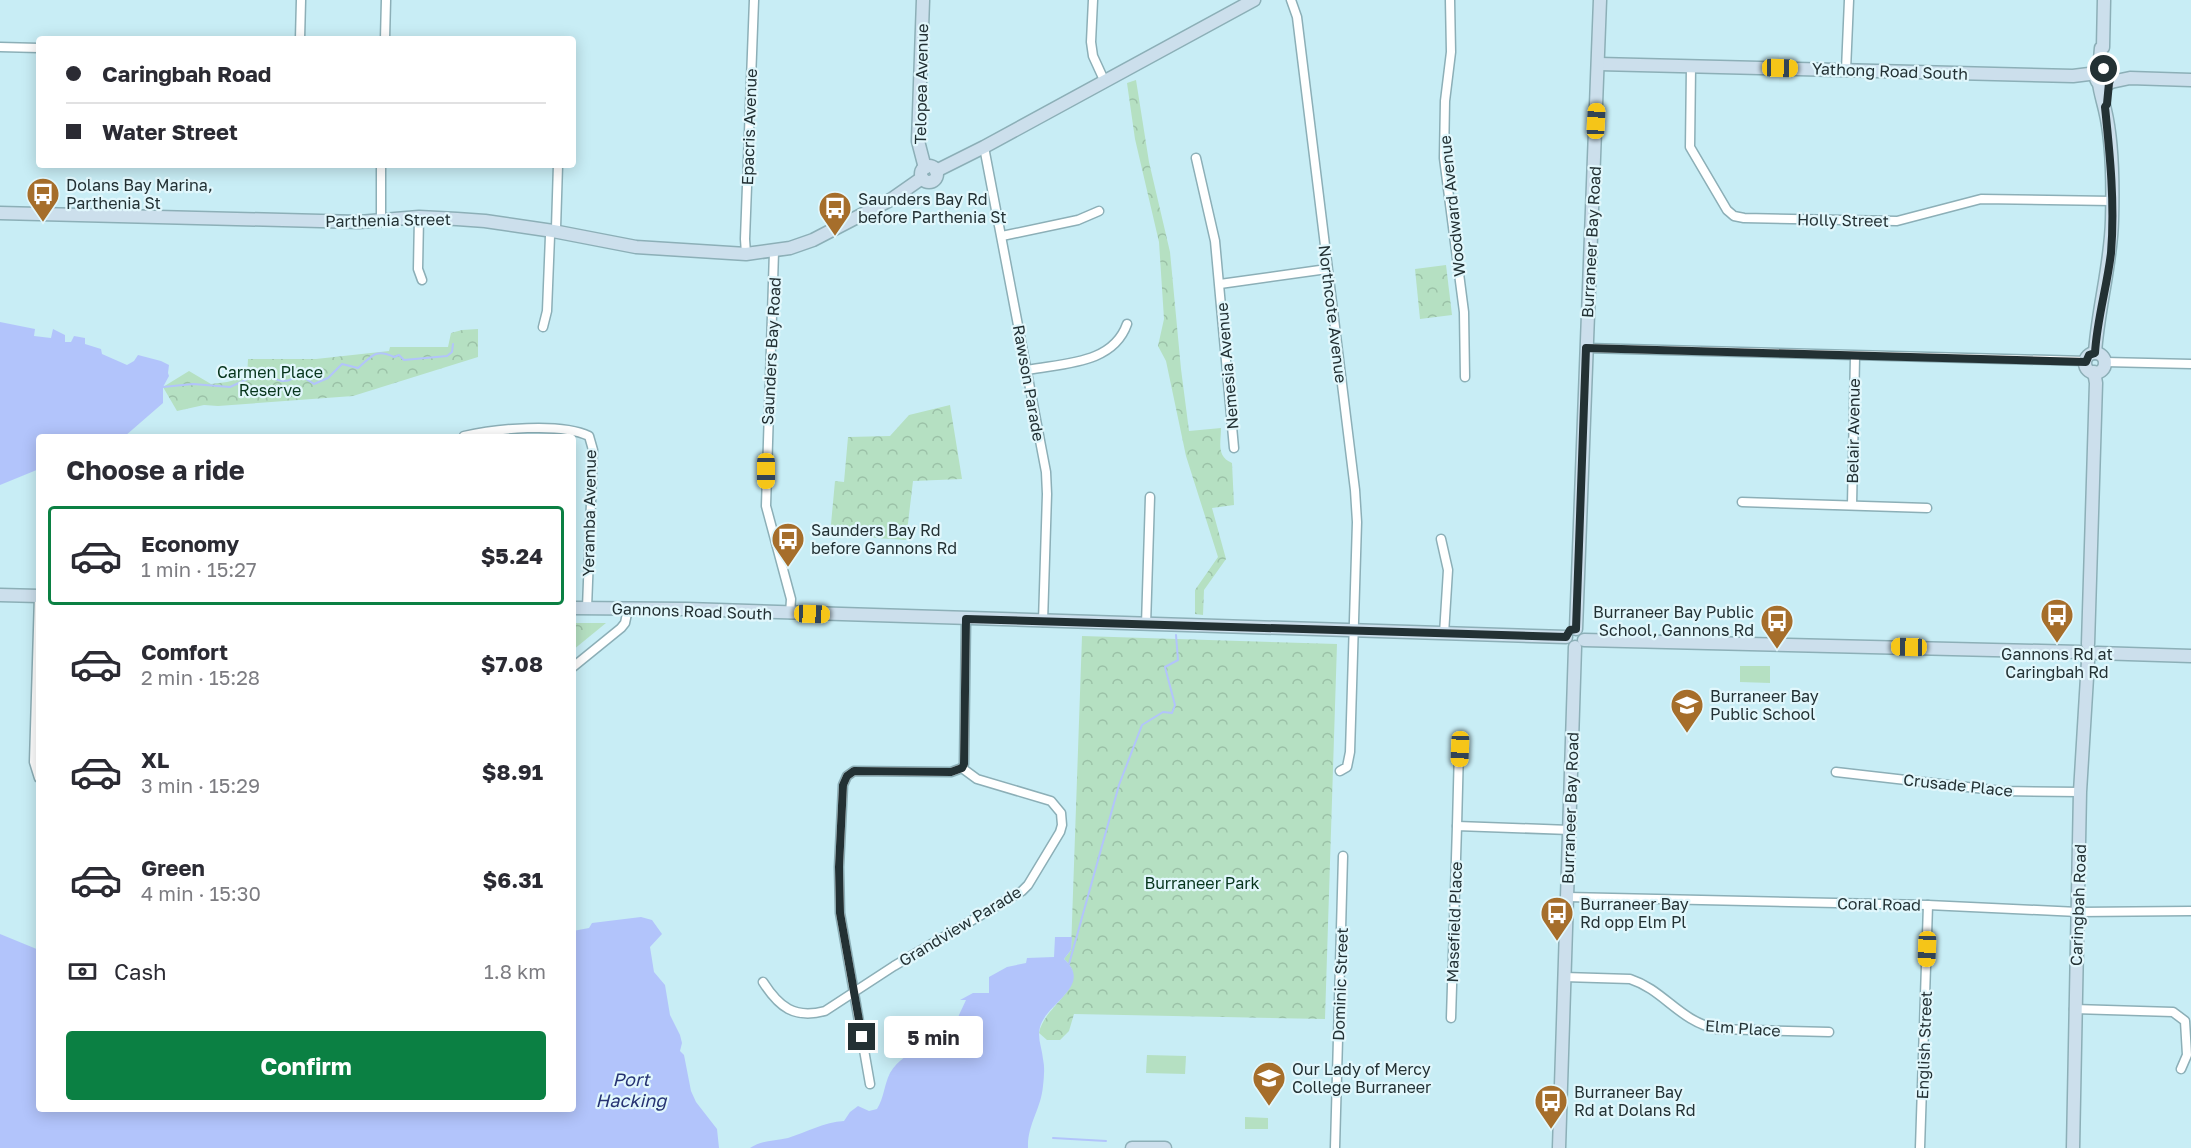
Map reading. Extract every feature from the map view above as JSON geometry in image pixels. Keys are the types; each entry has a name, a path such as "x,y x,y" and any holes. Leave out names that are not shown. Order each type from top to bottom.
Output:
{"street":[{"path":"300,36 301,0"},
{"path":"385,36 386,0"},
{"name":"Epacris Avenue","path":"746,254 754,0"},
{"name":"Telopea Avenue","path":"923,0 918,141 928,172"},
{"path":"1093,0 1091,42 1104,80"},
{"path":"774,251 801,244 837,228 892,199 928,172 984,147 1254,0"},
{"name":"Northcote Avenue","path":"1291,0 1297,17 1355,490 1357,522 1354,630"},
{"name":"Woodward Avenue","path":"1450,0 1451,52 1445,101 1444,158 1464,312 1465,377"},
{"name":"Burraneer Bay Road","path":"1571,633 1586,348 1600,0"},
{"path":"1846,70 1849,0"},
{"path":"2095,353 2097,328 2111,252 2112,174 2101,48 2103,47 2104,0"},
{"path":"0,46 36,48"},
{"name":"Yathong Road South","path":"1599,64 2104,77 2124,74 2130,78 2191,80"},
{"name":"Holly Street","path":"1691,67 1690,147 1727,210 1734,216 1897,221 1981,199 2112,201"},
{"name":"Rawson Parade","path":"984,147 1028,370 1046,483 1043,622"},
{"name":"Nemesia Avenue","path":"1196,158 1215,241 1234,448"},
{"path":"381,168 381,221"},
{"path":"543,327 548,311 550,236 556,228 558,168"},
{"path":"1002,236 1078,220 1099,211"},
{"name":"Parthenia Street","path":"0,213 359,222 418,217 485,221 636,247 746,254 774,251"},
{"path":"418,217 418,269 422,280"},
{"name":"Saunders Bay Road","path":"774,251 766,506 791,599 790,614"},
{"name":"Nemesia Avenue","path":"1220,284 1327,269"},
{"path":"1028,370 1093,357 1106,352 1117,343 1126,324"},
{"path":"1586,348 2086,362"},
{"path":"2095,353 2102,356 2105,362 2102,370 2094,372 2089,370 2086,362 2089,355 2095,353"},
{"name":"Belair Avenue","path":"1852,505 1855,357"},
{"path":"2105,362 2191,364"},
{"name":"Caringbah Road","path":"2073,1148 2074,1009 2080,792 2088,652 2096,383 2094,372"},
{"name":"Yeramba Avenue","path":"478,434 514,429 576,430 589,436 593,450 587,608"},
{"path":"1146,625 1150,497"},
{"name":"Belair Avenue","path":"1742,502 1927,508"},
{"path":"1441,539 1448,570 1444,634"},
{"path":"0,595 36,596"},
{"name":"Gannons Road South","path":"576,608 1444,634 1571,633"},
{"path":"576,666 621,628 628,616 628,609"},
{"path":"870,1084 855,990 842,928 839,898 843,785 847,776 854,771 951,772 962,768 964,764 966,619"},
{"path":"1347,770 1350,752 1354,630"},
{"path":"1571,633 1569,645 1579,643 2088,652 2191,656"},
{"name":"Burraneer Bay Road","path":"1559,1148 1567,897 1579,643"},
{"path":"36,696 34,762 36,773"},
{"name":"Masefield Place","path":"1451,1018 1460,749"},
{"name":"Grandview Parade","path":"763,982 774,1000 786,1008 812,1015 825,1011 855,990 1022,891 1028,885 1060,832 1061,813 1051,801 977,779 962,768"},
{"name":"Crusade Place","path":"1836,772 2001,791 2080,792"},
{"path":"1457,826 1570,830"},
{"name":"Dominic Street","path":"1335,1148 1343,856"},
{"name":"Coral Road","path":"1567,897 1928,905 2078,912 2191,911"},
{"name":"English Street","path":"1920,1148 1928,905"},
{"name":"Elm Place","path":"1564,977 1630,979 1640,982 1700,1026 1717,1029 1829,1032"},
{"path":"2074,1009 2173,1012 2185,1021 2187,1055 2181,1070"},
{"path":"1132,1148 1165,1148"}],"green space":[{"path":"1136,80 1149,162 1170,252 1189,431 1221,428 1221,453 1232,463 1234,505 1212,508 1226,559 1204,590 1203,615 1195,614 1195,590 1218,557 1186,456 1166,361 1158,346 1164,319 1159,242 1135,139 1127,83"},
{"path":"1446,265 1452,315 1420,319 1415,269"},
{"name":"Carmen Place Reserve","path":"478,329 478,357 353,396 218,406 204,405 177,411 163,387 189,371 211,384 247,377 248,359 316,359 389,351 390,347 448,347 451,333"},
{"path":"950,405 962,479 913,481 906,540 830,535 835,481 844,482 848,437 890,436 909,415"},
{"path":"576,623 606,623 576,648"},
{"name":"Burraneer Park","path":"1082,636 1337,644 1325,1019 1074,1014 1069,1031 1060,1040 1047,1040 1039,1033 1049,1013 1064,995 1073,978 1071,968 1064,959 1071,950"},
{"path":"1740,666 1770,666 1770,683 1740,682"},
{"path":"1147,1055 1186,1056 1185,1074 1146,1073"},
{"path":"1245,1117 1268,1118 1268,1129 1245,1129"}],"water":[{"path":"0,322 35,329 34,336 51,338 53,329 65,335 65,342 71,342 74,336 85,338 85,344 101,349 102,354 127,365 138,355 169,365 169,376 163,387 163,403 127,434 36,434 36,470 0,485"},
{"name":"Port Hacking","path":"641,917 652,920 662,934 650,947 654,972 665,985 670,1015 682,1043 680,1051 684,1055 691,1091 696,1102 717,1129 719,1148 0,1148 0,934 36,949 36,1112 576,1112 576,930 589,928 592,923"},
{"path":"1055,937 1072,937 1071,950 1064,959 1072,969 1074,978 1066,994 1050,1010 1040,1027 1039,1039 1044,1066 1042,1094 1030,1132 1028,1148 750,1148 764,1142 788,1138 823,1125 844,1121 858,1106 869,1111 877,1109 890,1073 897,1064 911,1054 952,1038 966,1000 960,1000 973,993 989,993 989,977 1007,967 1026,963 1027,958 1054,957"}],"waterway":[{"path":"163,387 193,384 230,387 263,372 274,379 287,381 302,377 314,384 328,378 342,364 358,368 378,353 394,357 399,355 404,360 447,356 452,352 453,344"},
{"path":"1069,964 1119,785 1142,725 1163,712 1172,713 1175,705 1165,667 1178,660 1176,635"},
{"path":"1053,1138 1106,1141"}],"place":[{"name":"Dolans Bay Marina, Parthenia St","path":"43,223"},
{"name":"Saunders Bay Rd before Parthenia St","path":"835,237"},
{"name":"Saunders Bay Rd before Gannons Rd","path":"788,568"},
{"name":"Gannons Rd at Caringbah Rd","path":"2057,644"},
{"name":"Burraneer Bay Public School, Gannons Rd","path":"1777,650"},
{"name":"Burraneer Bay Public School","path":"1687,734"},
{"name":"Burraneer Bay Rd opp Elm Pl","path":"1557,942"},
{"name":"Our Lady of Mercy College Burraneer","path":"1269,1107"},
{"name":"Burraneer Bay Rd at Dolans Rd","path":"1551,1130"}],"route":[{"path":"862,1037 840,913 839,867 843,785 847,776 854,771 951,772 962,768 964,764 966,619 1566,637 1570,630 1576,629 1586,348 2086,362 2089,355 2095,353 2097,328 2111,252 2112,174 2105,107 2112,75 2109,70 2104,69"}]}
